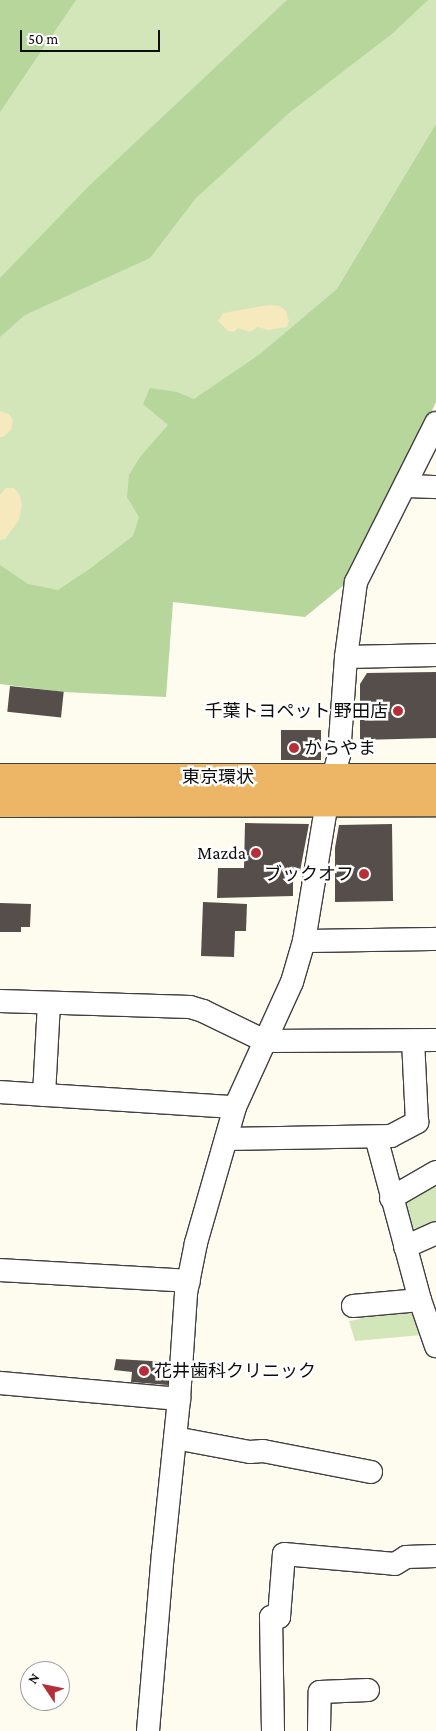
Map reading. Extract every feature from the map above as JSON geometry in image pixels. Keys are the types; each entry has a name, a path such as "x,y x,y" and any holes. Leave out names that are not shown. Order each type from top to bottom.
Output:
{"highway":[{"name":"東京環状","path":"0,778 436,778"},
{"name":"東京環状","path":"0,803 436,802"}],"street":[{"path":"148,1731 162,1554 179,1400 189,1281 196,1243 235,1107 292,982 304,941 327,802 335,777 346,658 356,582 436,423"},
{"path":"405,486 436,487"},
{"path":"346,658 436,655"},
{"path":"304,941 436,939"},
{"path":"0,1001 190,1007 203,1010 264,1041 436,1040"},
{"path":"44,1095 49,1004"},
{"path":"226,1139 391,1136 417,1122 413,1041"},
{"path":"0,1092 235,1107"},
{"path":"376,1137 420,1300 436,1346"},
{"path":"391,1198 436,1172"},
{"path":"405,1247 436,1233"},
{"path":"0,1270 189,1281"},
{"path":"353,1306 420,1300"},
{"path":"0,1383 179,1400"},
{"path":"175,1438 250,1452 263,1451 371,1472"},
{"path":"273,1731 271,1617 279,1617 284,1554 395,1564 406,1557 436,1556"},
{"path":"319,1731 320,1692 368,1690"}],"green space":[{"path":"0,0 436,0 436,402 0,633"},
{"path":"0,0 76,0 0,112"},
{"path":"287,0 428,0 393,33 289,113 196,198 150,258 25,315 0,337 0,278 89,186"},
{"path":"436,124 436,402 350,580 305,617 173,602 166,697 64,692 0,684 0,565 28,584 58,590 133,536 139,517 127,497 129,475 140,457 168,425 143,404 150,388 177,392 194,399 260,354 337,289"},
{"path":"436,1180 436,1222 419,1230 411,1227 404,1204 407,1196"},
{"path":"411,1308 418,1313 422,1335 355,1341 349,1321 360,1319 365,1312"}],"sand":[{"path":"269,305 279,306 286,311 289,321 287,327 268,330 258,327 250,332 238,328 234,332 228,331 218,321 223,313"},
{"path":"0,411 9,414 13,421 11,430 3,437 0,437"},
{"path":"6,488 14,488 19,494 22,504 19,520 5,539 0,540 0,495"}],"building":[{"name":"千葉トヨペット 野田店","path":"436,672 436,738 360,740 360,684 367,673"},
{"path":"10,686 64,692 61,718 7,712"},
{"path":"281,730 321,730 321,760 281,760"},
{"path":"245,823 309,824 300,871 293,872 293,896 217,898 218,868 244,868"},
{"name":"ブックオフ","path":"392,824 393,901 335,902 335,848 339,825"},
{"path":"203,902 247,904 246,931 235,931 234,957 201,956"},
{"path":"0,903 31,904 30,927 21,927 21,932 0,932"},
{"name":"花井歯科クリニック","path":"116,1359 169,1362 168,1385 131,1382 132,1372 114,1370"}],"place":[{"name":"千葉トヨペット 野田店","path":"398,711"},
{"name":"からやま","path":"294,748"},
{"name":"Mazda","path":"256,853"},
{"name":"ブックオフ","path":"364,874"},
{"name":"花井歯科クリニック","path":"144,1371"}]}
